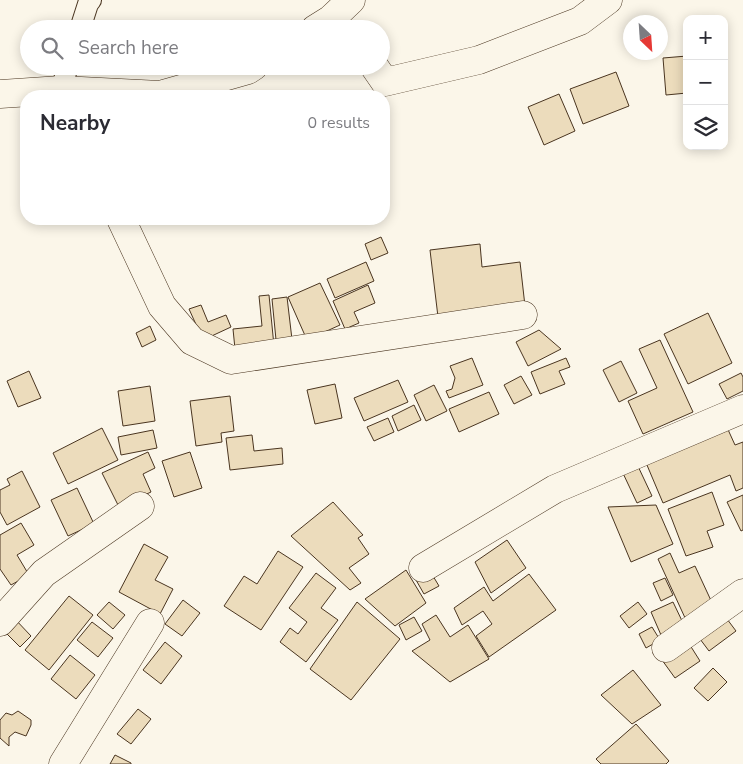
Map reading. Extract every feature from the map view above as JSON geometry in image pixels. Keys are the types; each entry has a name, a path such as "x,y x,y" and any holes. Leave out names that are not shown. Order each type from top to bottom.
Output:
{"street":[{"path":"83,20 91,0"},
{"path":"380,75 385,82 479,60 580,21 608,0"},
{"path":"333,20 345,14"},
{"path":"178,90 230,75"},
{"path":"26,90 64,84 116,90"},
{"path":"0,94 20,91"},
{"path":"124,225 162,306 192,341 232,360 523,315"},
{"path":"423,568 555,488 743,409"},
{"path":"0,622 44,574 140,506"},
{"path":"666,648 743,593"},
{"path":"63,764 150,623"}],"building":[{"path":"683,56 683,93 666,95 663,60 668,60 668,58"},
{"path":"616,72 629,106 583,124 570,89"},
{"path":"559,94 575,131 544,145 528,107"},
{"path":"381,237 388,253 371,260 365,244"},
{"path":"480,244 482,267 520,262 525,306 438,317 430,250"},
{"path":"366,262 374,281 335,298 327,279"},
{"path":"320,283 340,325 307,340 288,297"},
{"path":"368,285 375,303 354,312 359,323 345,329 333,301"},
{"path":"269,295 274,346 235,349 233,329 262,326 259,296"},
{"path":"287,297 293,348 277,350 272,299"},
{"path":"201,305 208,322 226,315 231,327 203,340 189,309"},
{"path":"708,313 732,363 688,384 664,334"},
{"path":"150,326 156,340 142,347 136,333"},
{"path":"539,330 561,349 528,366 516,342"},
{"path":"660,340 693,412 643,434 628,401 657,388 639,349"},
{"path":"472,358 483,385 449,398 446,391 452,389 455,378 450,366"},
{"path":"566,358 570,367 559,371 565,384 540,394 531,372"},
{"path":"621,361 637,393 619,402 603,370"},
{"path":"29,371 41,398 18,407 7,381"},
{"path":"741,373 743,377 743,391 727,399 719,384"},
{"path":"521,376 532,395 514,404 504,385"},
{"path":"398,380 408,402 364,421 354,398"},
{"path":"335,384 342,418 315,424 307,390"},
{"path":"434,385 447,411 426,421 414,395"},
{"path":"150,386 155,421 123,426 118,391"},
{"path":"489,392 499,414 459,432 449,409"},
{"path":"230,396 234,431 221,433 222,442 196,446 190,401"},
{"path":"414,405 421,420 398,431 392,416"},
{"path":"388,418 394,432 374,441 367,427"},
{"path":"725,423 735,445 743,442 743,488 736,491 730,475 663,503 644,458"},
{"path":"102,428 118,460 68,484 53,453"},
{"path":"153,430 157,448 121,455 118,437"},
{"path":"252,435 254,451 282,448 283,464 230,470 226,438"},
{"path":"148,452 155,468 143,474 151,492 119,507 102,473"},
{"path":"190,452 202,488 174,497 162,461"},
{"path":"636,462 652,496 637,503 621,469"},
{"path":"22,471 40,507 7,525 0,512 0,490 10,485 7,479"},
{"path":"77,488 94,524 68,536 51,500"},
{"path":"712,492 724,525 707,531 713,547 686,556 668,509"},
{"path":"743,495 743,530 741,531 727,502"},
{"path":"333,502 363,535 358,538 369,554 349,568 361,583 350,590 291,536"},
{"path":"656,505 673,544 631,562 608,507"},
{"path":"21,523 34,545 17,555 29,575 11,585 0,569 0,535"},
{"path":"507,540 526,568 491,593 475,562"},
{"path":"144,544 168,557 155,580 173,589 160,614 119,592"},
{"path":"278,551 303,567 261,630 224,606 244,576 257,584"},
{"path":"670,553 679,573 695,566 714,607 686,620 658,559"},
{"path":"406,570 426,603 395,626 365,599"},
{"path":"430,571 439,586 424,594 416,580"},
{"path":"316,573 336,588 321,608 338,620 306,662 280,642 290,628 298,634 307,622 289,608"},
{"path":"529,574 556,610 489,657 476,636 492,624 483,611 462,625 454,608 484,587 493,601"},
{"path":"665,578 673,595 661,601 653,583"},
{"path":"69,596 93,615 49,670 25,650"},
{"path":"183,600 200,613 182,636 165,624"},
{"path":"109,602 125,615 113,629 97,615"},
{"path":"357,602 400,639 351,700 310,669"},
{"path":"638,602 647,614 629,628 620,616"},
{"path":"673,602 684,625 661,635 651,612"},
{"path":"436,615 450,637 468,625 489,659 450,682 412,651 430,640 422,624"},
{"path":"724,615 736,631 709,651 697,635"},
{"path":"414,617 422,631 406,640 399,625"},
{"path":"14,618 31,636 20,647 2,629"},
{"path":"92,622 113,638 98,657 77,640"},
{"path":"652,627 660,640 646,648 639,634"},
{"path":"165,642 182,656 161,684 143,670"},
{"path":"688,642 700,661 675,678 662,660"},
{"path":"70,655 95,675 76,699 51,679"},
{"path":"713,668 727,682 708,701 694,688"},
{"path":"633,670 661,705 632,724 601,695"},
{"path":"138,709 151,719 131,744 117,734"},
{"path":"18,711 31,720 31,725 26,736 15,732 9,737 9,746 0,738 0,720 6,713 12,715"},
{"path":"636,724 669,761 666,764 601,764 596,759"},
{"path":"115,755 131,763 131,764 110,764"}]}
